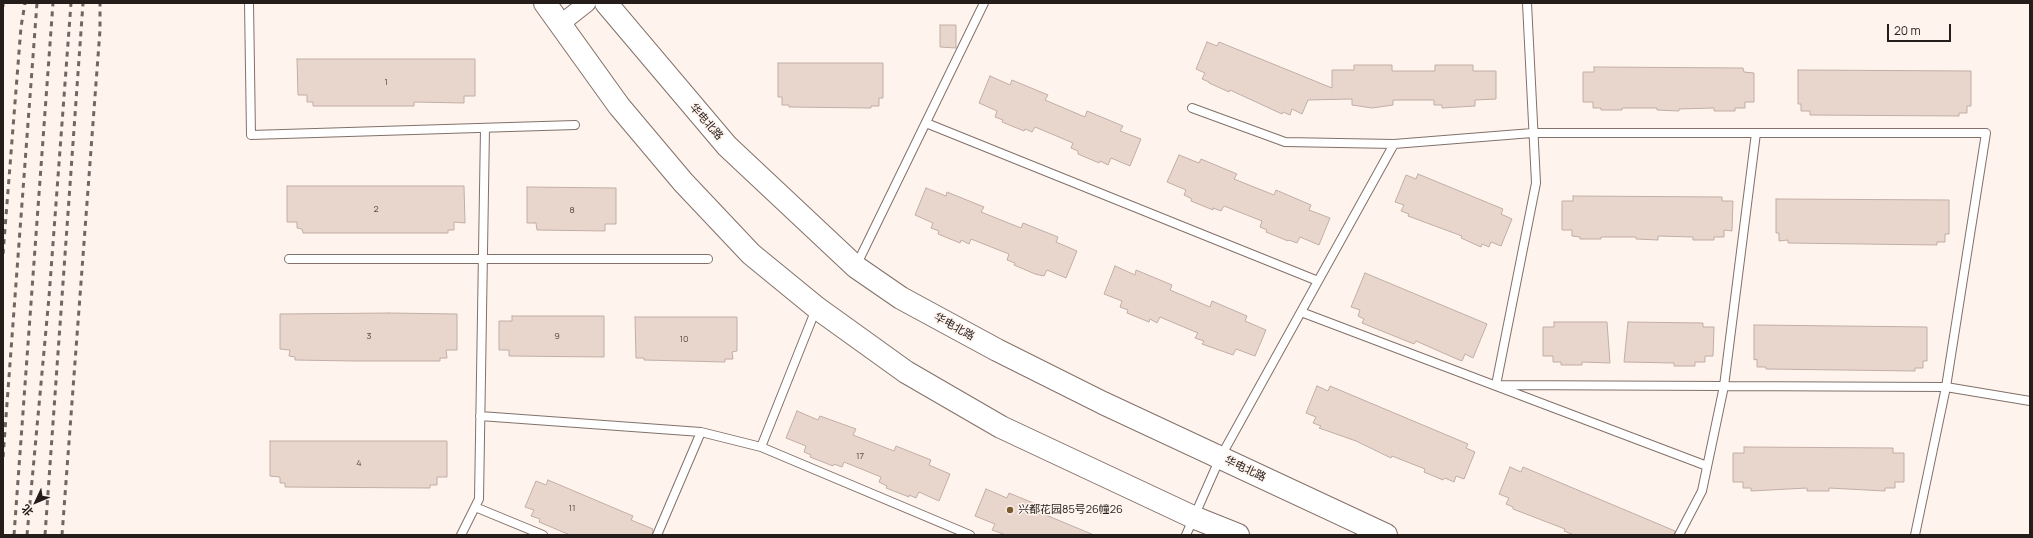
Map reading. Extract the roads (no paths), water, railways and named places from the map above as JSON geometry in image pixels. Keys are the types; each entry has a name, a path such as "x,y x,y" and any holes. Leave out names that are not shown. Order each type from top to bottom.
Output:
{"main road":[{"path":"545,3 559,25 620,106 683,182 751,254 817,308 906,372 1001,427 1190,526 1238,535"},
{"name":"华电北路","path":"606,3 727,146 856,267 901,298 997,350 1103,403 1386,535"}],"street":[{"path":"559,25 587,3"}],"lane":[{"path":"249,3 251,135 575,125"},
{"path":"856,267 984,3"},
{"path":"1496,385 1536,183 1532,133 1527,3"},
{"path":"1192,108 1285,142 1394,144 1532,133 1986,133 1946,387 1915,535"},
{"path":"926,123 1318,281"},
{"path":"461,535 479,499 485,128"},
{"path":"1679,535 1702,490 1724,386 1756,133"},
{"path":"1190,526 1220,458 1394,144"},
{"path":"289,259 708,259"},
{"path":"761,446 817,308"},
{"path":"1301,312 1707,466"},
{"path":"1496,385 1946,387 2030,400"},
{"path":"480,416 701,432 761,446 955,532 970,535"},
{"path":"657,535 701,432"},
{"path":"475,507 543,535"}],"railway":[{"path":"3,254 21,27 25,3"},
{"path":"3,457 37,3"},
{"path":"14,535 53,3"},
{"path":"27,535 49,297 71,3"},
{"path":"45,535 83,3"},
{"path":"62,535 100,30 100,3"}],"place":[{"name":"兴都花园85号26幢26","path":"1010,510"}]}
